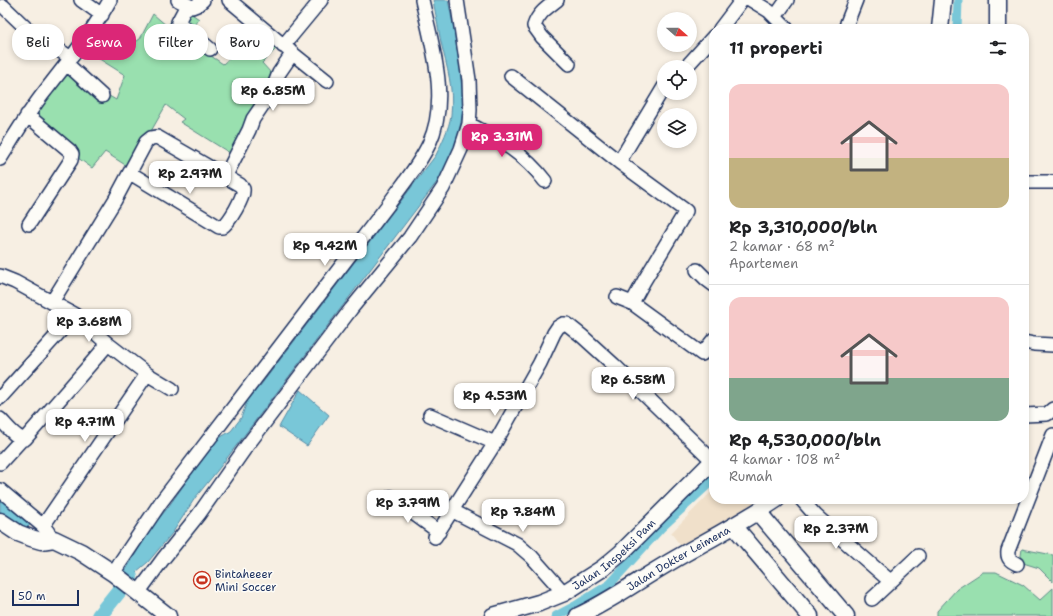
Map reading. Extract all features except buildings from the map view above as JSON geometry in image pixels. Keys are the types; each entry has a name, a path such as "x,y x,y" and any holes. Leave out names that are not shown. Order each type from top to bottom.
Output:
{"main road":[{"path":"941,24 943,0"},
{"path":"998,0 998,24"},
{"name":"Jalan Inspeksi Pam","path":"493,616 539,603 564,593 603,568 622,553 709,465"},
{"name":"Jalan Dokter Leimena","path":"578,616 770,504"},
{"path":"758,512 846,616"},
{"path":"0,521 18,533 31,538 42,541 54,539 81,552 113,573 168,616"},
{"path":"734,526 810,616"}],"street":[{"path":"81,0 102,15"},
{"path":"0,159 27,115 69,61 102,15 110,0"},
{"path":"203,0 194,7 183,2 178,22 210,49"},
{"path":"229,0 327,80"},
{"path":"288,49 321,0"},
{"path":"113,573 161,502 388,205 417,166 426,150 435,128 439,95 437,74 422,0"},
{"path":"138,593 199,514 246,447 351,309 418,226 443,188 461,149 469,124 469,80 457,0"},
{"path":"557,0 542,11 536,19 534,26 542,37 569,64"},
{"path":"724,24 742,0"},
{"path":"751,0 769,11 782,24"},
{"path":"775,17 787,0"},
{"path":"847,23 856,0"},
{"path":"3,6 28,30 69,61 102,96"},
{"path":"692,60 709,42"},
{"path":"225,177 253,119 274,87 279,73 291,57 288,49"},
{"path":"511,76 619,162 686,211 632,303"},
{"path":"619,162 657,99"},
{"path":"27,115 70,150 72,156 72,160 29,224"},
{"path":"469,124 492,136 526,158 545,181"},
{"path":"52,302 130,173 146,142 150,138 157,137 242,187 244,194 228,222 222,227 219,227 130,173"},
{"path":"1029,182 1053,182"},
{"path":"697,270 709,280"},
{"path":"0,276 15,282 75,315 108,344 147,374 172,389"},
{"path":"617,297 632,303 702,354 709,345"},
{"path":"0,398 75,315"},
{"path":"391,497 437,534 495,443 540,363 554,333 558,327 564,324 567,324 604,356 709,455"},
{"path":"1029,343 1053,345"},
{"path":"0,463 22,439 26,439 29,436 108,344"},
{"path":"43,526 147,374"},
{"path":"1029,414 1052,413"},
{"path":"430,415 495,443"},
{"path":"0,419 22,439"},
{"path":"1029,497 1053,435"},
{"path":"0,490 43,526 54,539"},
{"path":"805,504 816,516 890,581"},
{"path":"1018,564 1008,558 1008,551 1026,504"},
{"path":"453,511 526,550 564,593"},
{"path":"872,599 918,556"}],"shaded area":[{"path":"709,494 709,504 754,504 684,550 671,533"}],"green space":[{"path":"183,8 199,19 195,24 169,24"},
{"path":"153,14 165,24 148,24"},
{"path":"144,31 144,60 208,60 208,54 223,64 228,60 265,60 262,63 271,73 270,87 233,155 180,122 184,119 166,105 130,168 105,152 92,168 28,122 68,72 116,100 125,75 101,60 136,60 136,42 140,39"},
{"path":"1022,549 1053,555 1053,582 1039,568 1020,562"},
{"path":"983,572 996,572 1023,585 1040,600 1053,588 1053,616 937,616 937,611 957,589"}],"water":[{"path":"433,0 448,0 461,63 461,81 465,102 457,141 443,174 195,498 173,532 148,562 130,577 124,573 151,528 166,510 216,440 231,431 241,418 251,391 260,386 436,155 449,125 452,96"},
{"path":"300,390 329,415 307,446 279,427"},
{"path":"0,499 31,523 26,530 0,513"}],"waterway":[{"path":"957,24 958,0"},
{"path":"556,616 610,584 661,528 709,484"},
{"path":"99,616 130,577"}],"place":[{"name":"Bintaheeer Mini Soccer","path":"202,580"}]}
